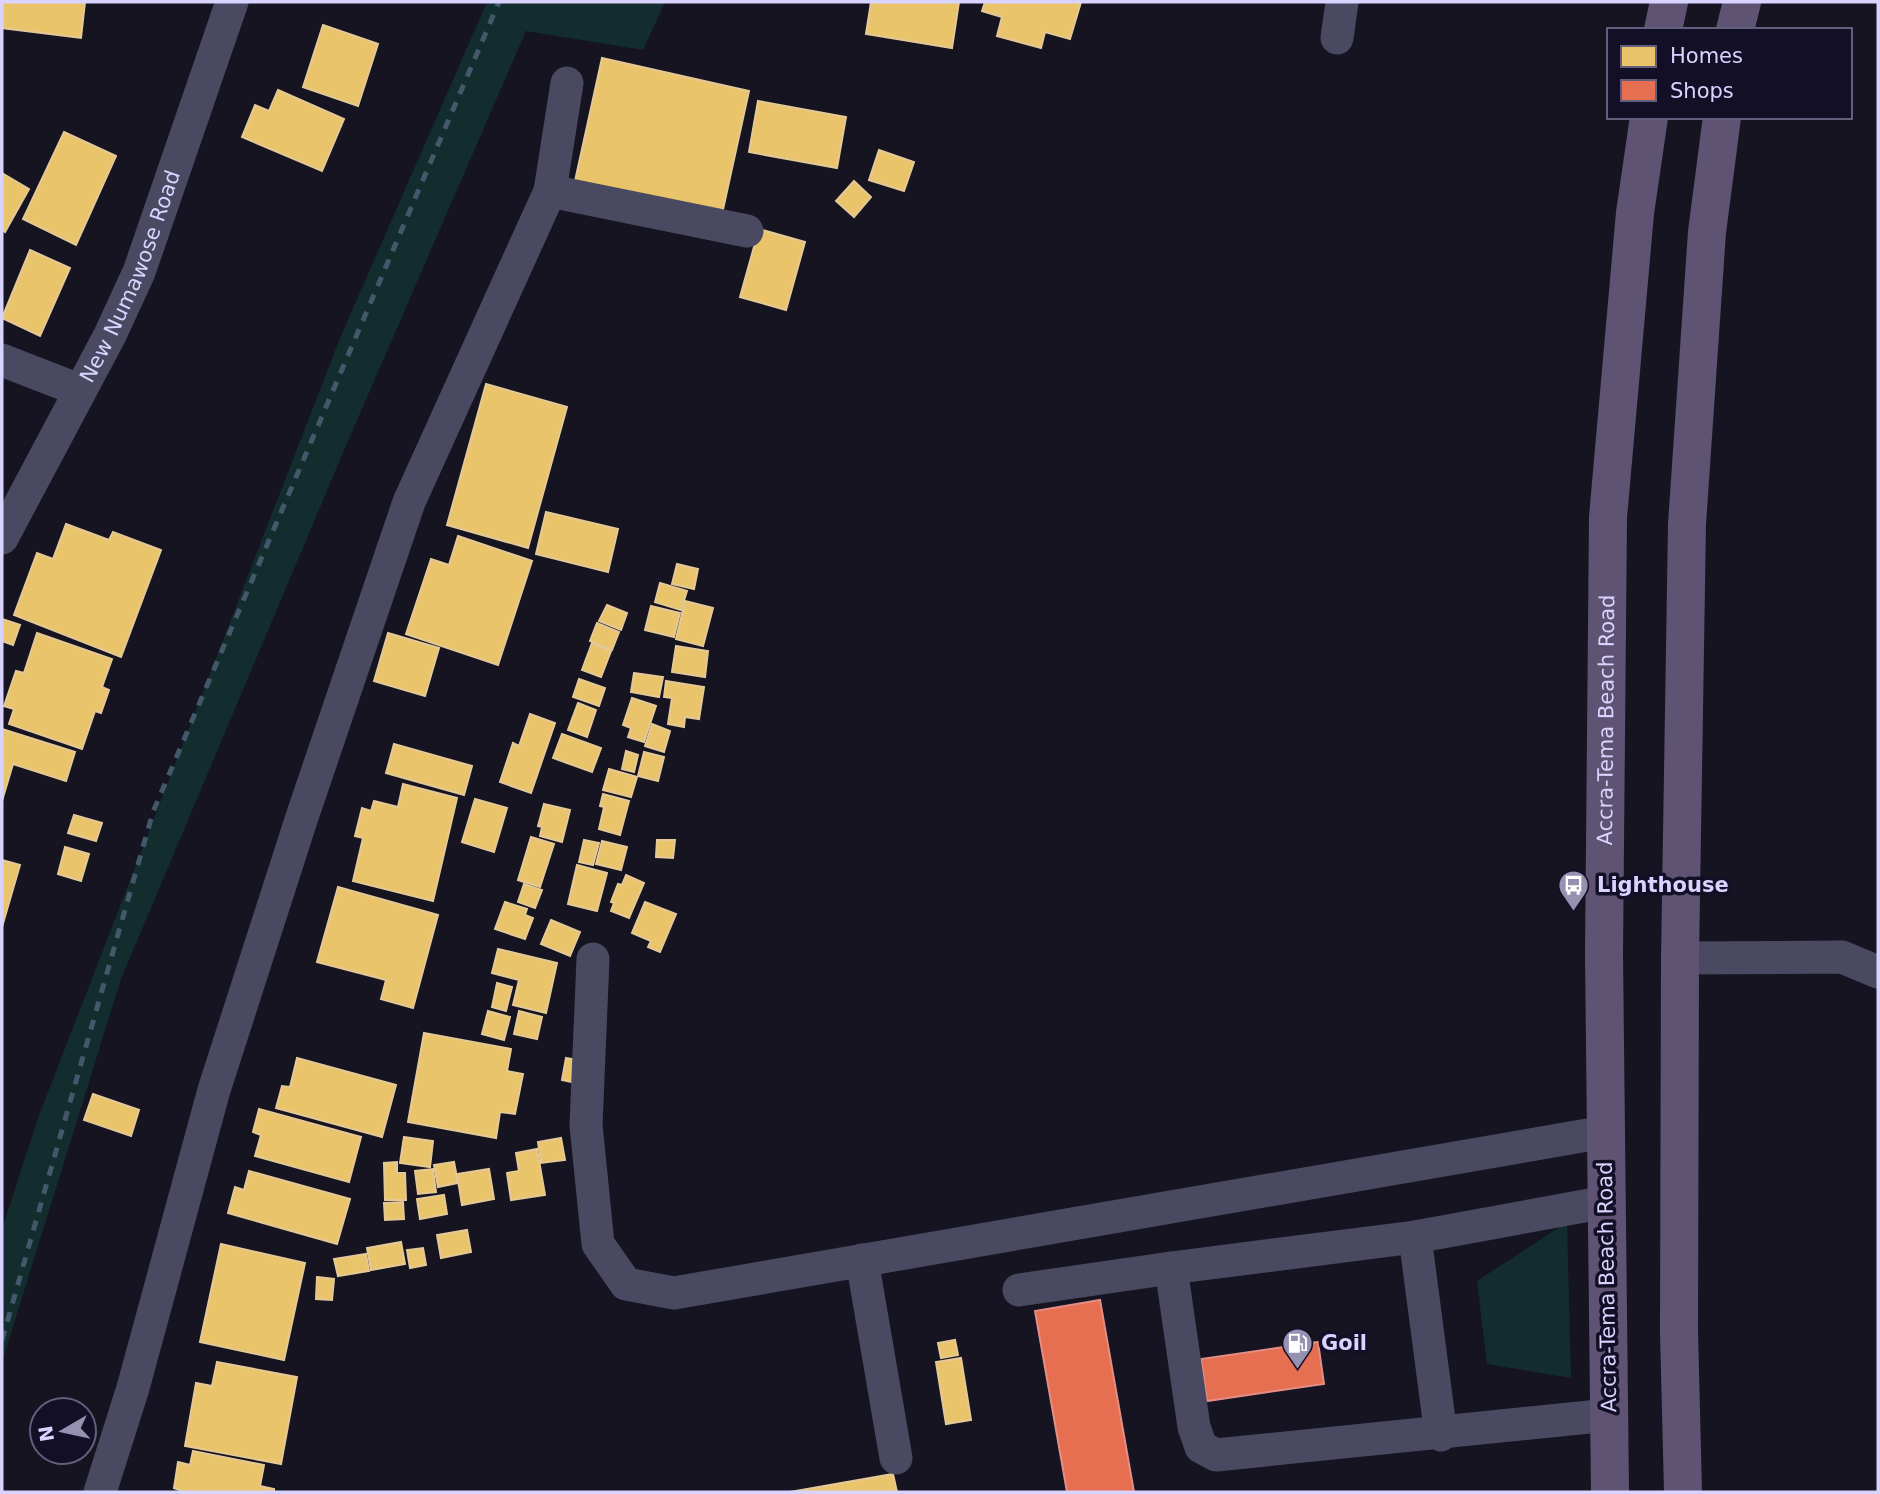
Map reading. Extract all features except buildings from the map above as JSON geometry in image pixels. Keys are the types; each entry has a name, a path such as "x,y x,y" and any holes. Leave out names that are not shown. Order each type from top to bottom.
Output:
{"main road":[{"path":"1663,28 1669,2"},
{"path":"1736,28 1742,2"},
{"name":"Accra-Tema Beach Road","path":"1609,1492 1605,1132 1608,517 1634,214 1649,119"},
{"path":"1682,1492 1679,1331 1680,958 1687,524 1707,232 1722,119"}],"street":[{"name":"New Numawose Road","path":"2,538 110,335 139,272 232,2"},
{"path":"1337,38 1342,2"},
{"path":"100,1492 133,1388 214,1090 302,817 409,502 550,191 567,83"},
{"path":"550,191 747,230"},
{"path":"2,360 79,390"},
{"path":"1680,958 1842,957 1878,972"},
{"path":"593,959 586,1125 598,1244 626,1284 674,1293 1605,1132"},
{"path":"1019,1290 1415,1237 1606,1202"},
{"path":"1415,1237 1441,1434"},
{"path":"862,1260 897,1458"},
{"path":"1171,1268 1194,1427 1201,1447 1216,1455 1609,1415"}],"green space":[{"path":"487,2 665,2 643,50 526,31 345,448 121,979 2,1362 2,1229 38,1118 340,338"},
{"path":"1567,1222 1571,1378 1487,1364 1477,1281"}],"railway":[{"path":"2,1340 153,812 499,2"}],"place":[{"name":"Lighthouse","path":"1574,912"},
{"name":"Goil","path":"1298,1370"}]}
